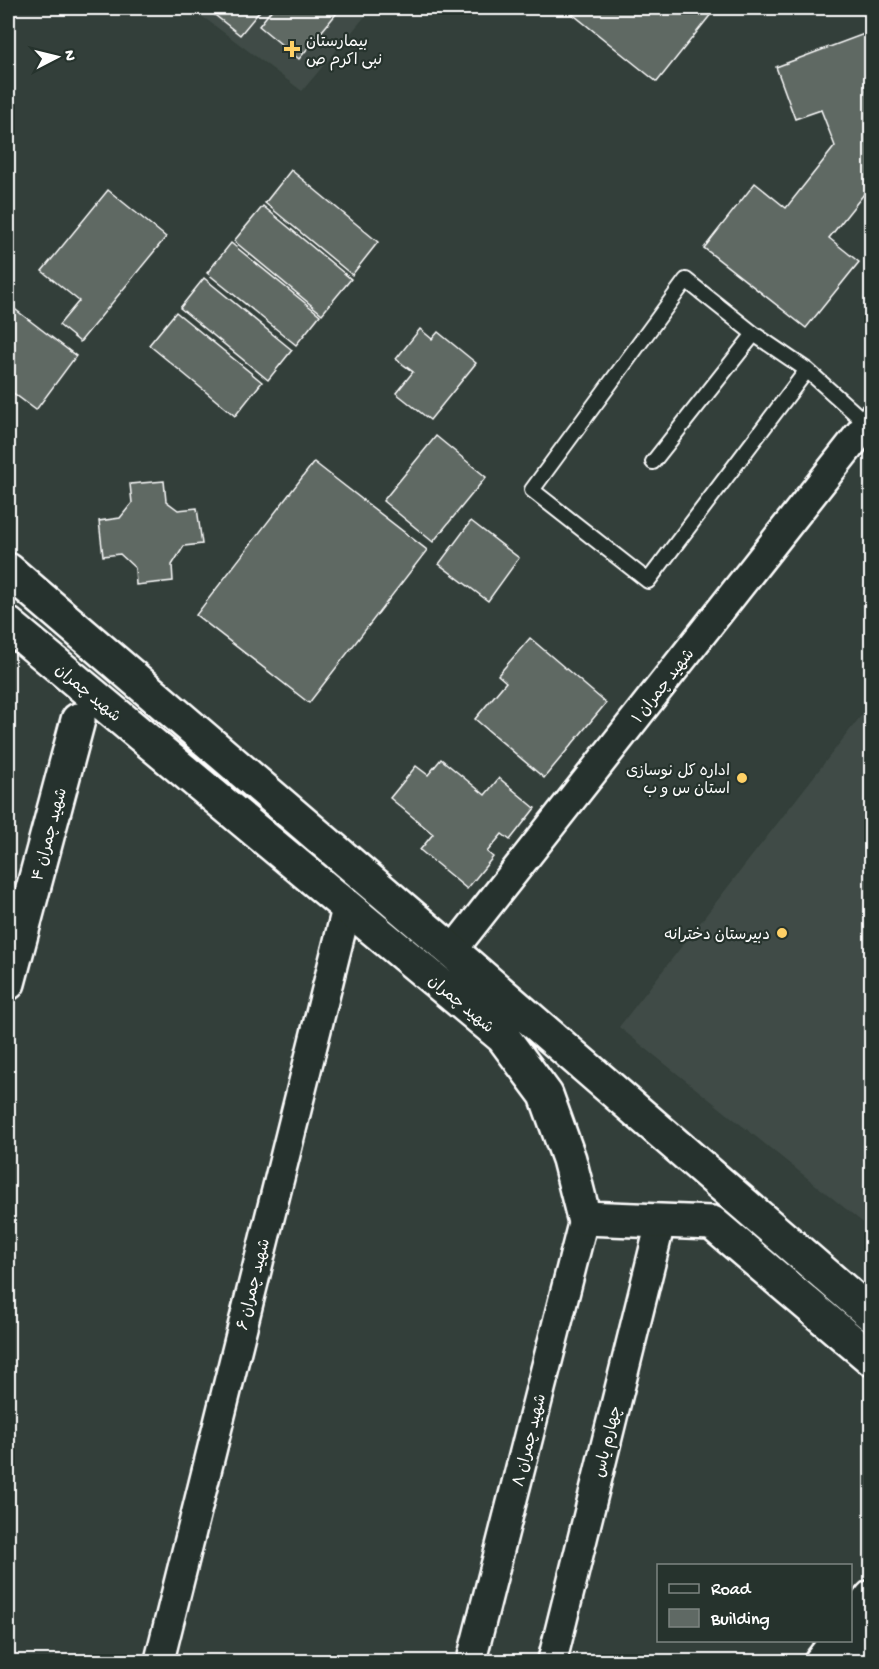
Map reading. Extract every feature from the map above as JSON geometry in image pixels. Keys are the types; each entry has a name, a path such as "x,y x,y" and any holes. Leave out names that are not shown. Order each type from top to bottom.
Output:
{"street":[{"name":"شهید چمران ۱","path":"452,951 869,421"},
{"name":"شهید چمران","path":"8,570 872,1315"},
{"name":"شهید چمران","path":"10,630 503,1037 546,1095 569,1159 584,1218"},
{"name":"شهید چمران ۴","path":"8,983 78,720"},
{"name":"شهید چمران ۶","path":"159,1662 347,907"},
{"path":"584,1218 712,1222 872,1359"},
{"name":"شهید چمران ۸","path":"471,1662 584,1218"},
{"name":"چهارم یاس","path":"552,1662 661,1221"},
{"path":"852,1622 872,1597"},
{"path":"852,1637 872,1652"},
{"path":"821,1662 837,1642"}],"lane":[{"path":"807,370 648,581 532,490 686,280 754,334 807,370 869,421"},
{"path":"653,462 754,334"}],"shaded area":[{"name":"بیمارستان نبی اکرم ص","path":"191,8 372,8 302,91"},
{"name":"دبیرستان دخترانه","path":"871,703 871,1229 619,1027"}],"building":[{"path":"206,8 256,8 260,11 240,35"},
{"path":"273,8 341,8 299,59 259,26"},
{"path":"565,8 716,8 657,82"},
{"path":"872,31 872,89 867,91 872,104 872,184 829,238 859,262 806,328 704,248 755,183 786,208 835,146 821,110 795,119 776,67"},
{"path":"291,170 378,242 352,275 265,203"},
{"path":"108,190 166,237 80,342 59,325 79,301 42,271"},
{"path":"263,206 351,279 322,314 234,241"},
{"path":"231,243 320,315 296,345 207,273"},
{"path":"204,278 292,350 268,380 180,308"},
{"path":"12,307 76,356 36,410 8,389 8,313"},
{"path":"176,312 262,382 235,416 149,345"},
{"path":"420,329 432,339 438,332 476,363 430,420 396,393 413,372 396,359"},
{"path":"436,436 486,477 433,542 383,501"},
{"path":"314,462 427,550 309,703 196,615"},
{"path":"164,481 166,501 178,510 197,508 202,544 184,546 172,565 173,581 136,585 135,568 120,554 103,556 99,521 120,518 132,503 130,484"},
{"path":"471,521 519,558 488,601 439,564"},
{"path":"530,638 606,703 544,778 475,719 506,682 498,675"},
{"path":"441,759 485,795 499,778 535,808 510,840 502,834 487,852 493,857 467,889 420,850 433,834 390,798 416,766 428,775"}],"place":[{"name":"بیمارستان نبی اکرم ص","path":"292,49"},
{"name":"اداره کل نوسازی استان س و ب","path":"742,778"},
{"name":"دبیرستان دخترانه","path":"782,933"}]}
